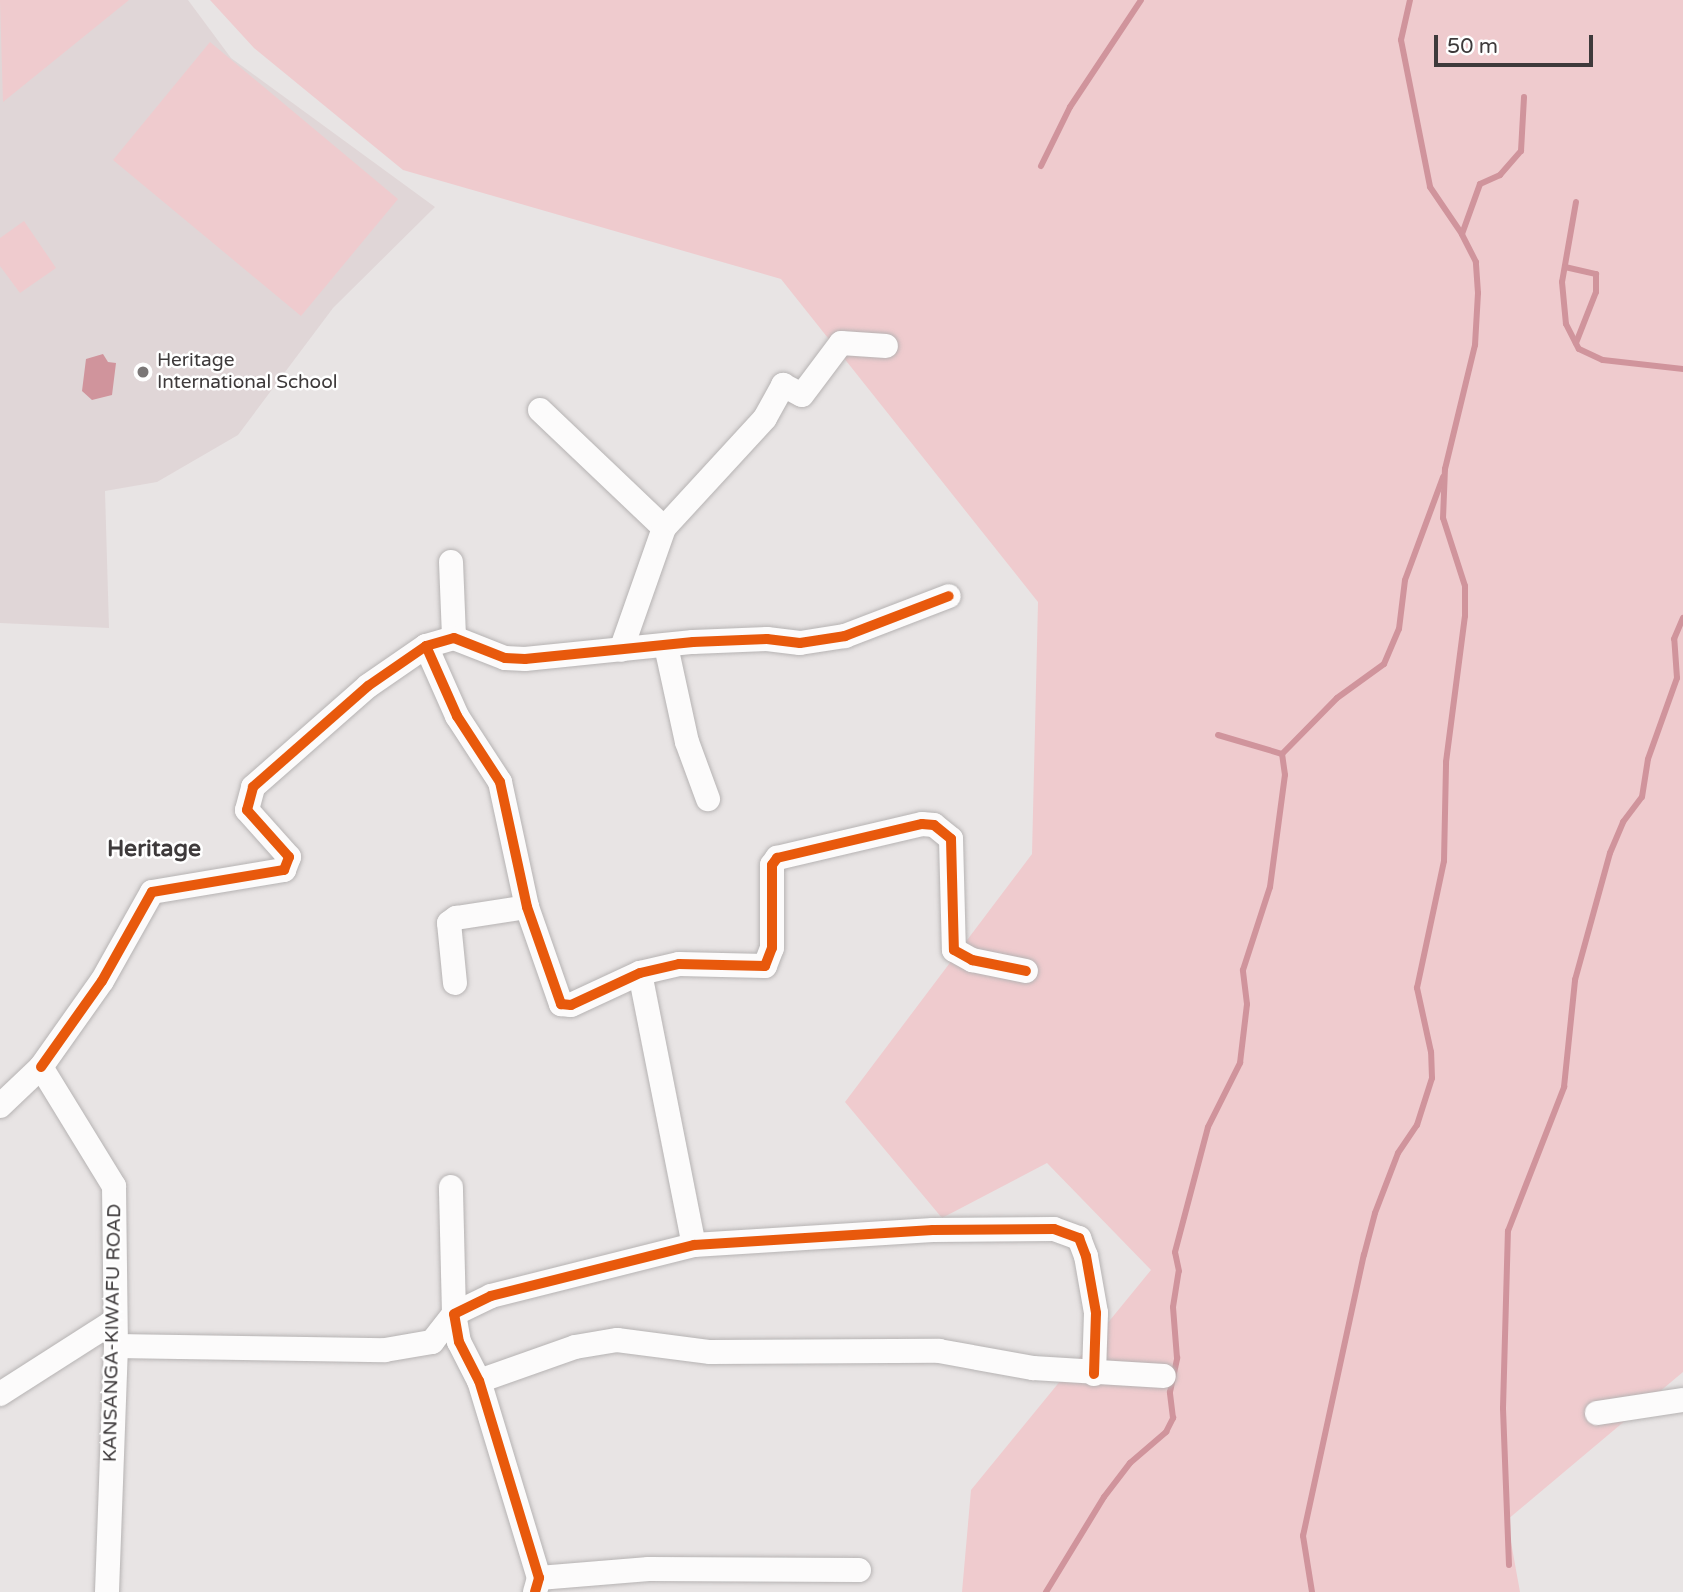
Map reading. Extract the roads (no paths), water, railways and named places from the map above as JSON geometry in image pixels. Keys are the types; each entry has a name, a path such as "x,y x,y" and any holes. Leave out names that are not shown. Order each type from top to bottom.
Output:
{"street":[{"path":"621,650 664,528 765,418 783,385 802,395 841,343 886,346"},
{"path":"540,410 664,528"},
{"path":"451,562 454,638"},
{"path":"0,1106 41,1067 102,981 152,892 284,870 289,857 247,810 253,787 368,687 426,646 454,638 505,659 767,639 822,640 950,596"},
{"path":"426,646 457,716 500,782 527,907 561,1004 571,1005 640,973 679,964 765,966 772,948 772,865 777,858 922,824 934,825 951,839 954,950 972,960 1026,971"},
{"path":"666,646 687,742 708,799"},
{"path":"455,984 449,923 456,918 527,907"},
{"path":"640,973 694,1245"},
{"name":"KANSANGA-KIWAFU ROAD","path":"41,1067 114,1186 116,1346 107,1592"},
{"path":"451,1187 454,1314 459,1342 479,1381 537,1585 649,1569 859,1570"},
{"path":"116,1346 385,1350 432,1342 454,1314 491,1296 537,1282 694,1245 933,1230 1054,1229 1079,1238 1086,1256 1096,1313 1094,1374"},
{"path":"0,1394 114,1321"},
{"path":"479,1381 575,1347 617,1340 710,1352 939,1351 1094,1374 1164,1376"},
{"path":"1597,1413 1683,1400"}],"waterway":[{"path":"1041,166 1070,107 1141,0"},
{"path":"1410,0 1401,40 1430,187 1462,234"},
{"path":"1312,1592 1303,1536 1364,1255 1375,1213 1398,1153 1417,1125 1432,1078 1431,1052 1417,988 1444,861 1446,762 1465,616 1465,586 1443,518 1445,469 1475,345 1478,293 1476,262 1462,234 1480,184 1500,175 1521,151 1524,97"},
{"path":"1576,202 1562,282 1566,324 1579,349 1603,360 1683,369"},
{"path":"1565,267 1596,274 1596,292 1576,343"},
{"path":"1282,754 1337,698 1384,664 1399,629 1405,580 1443,477"},
{"path":"1509,1565 1503,1408 1508,1231 1564,1087 1575,980 1610,853 1623,822 1642,797 1648,759 1677,678 1674,639 1683,618"},
{"path":"1218,735 1282,754"},
{"path":"1046,1592 1104,1497 1130,1463 1166,1432 1173,1418 1170,1392 1177,1358 1173,1307 1179,1271 1175,1252 1208,1127 1240,1063 1247,1004 1243,970 1270,887 1285,775 1282,754"}],"place":[{"name":"Heritage International School","path":"143,372"}],"district":[{"name":"Heritage","path":"154,849"}]}
